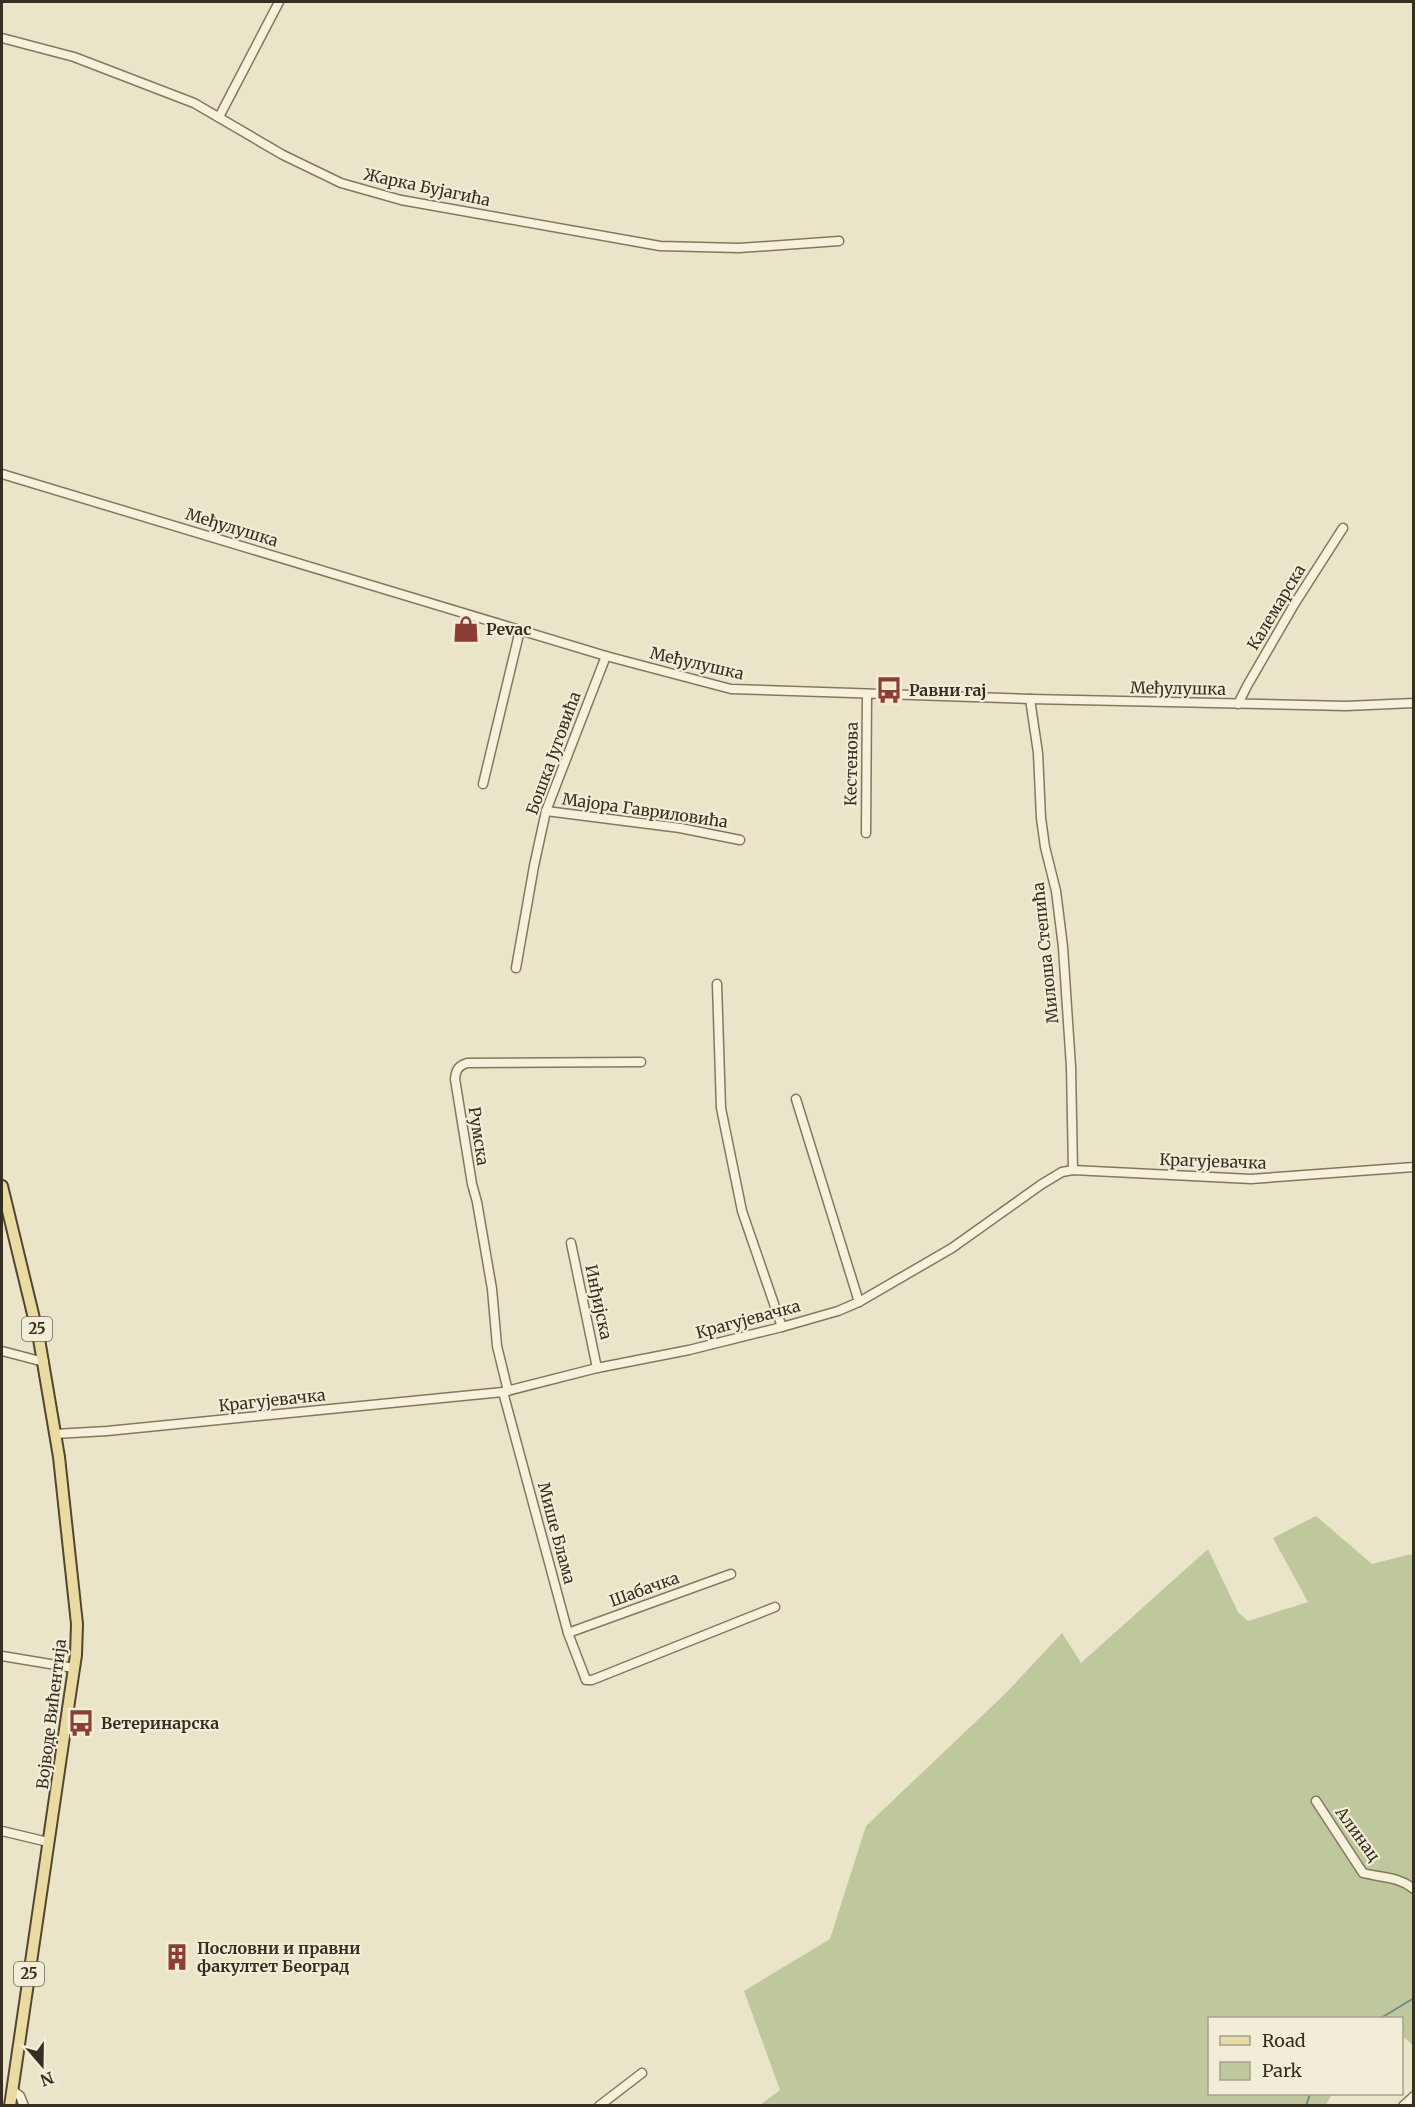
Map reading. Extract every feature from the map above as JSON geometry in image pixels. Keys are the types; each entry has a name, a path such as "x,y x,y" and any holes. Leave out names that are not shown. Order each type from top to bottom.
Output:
{"main road":[{"name":"Војводе Вићентија","path":"2,1185 44,1362 76,1611 74,1668 10,2106"}],"street":[{"path":"219,117 279,2"},
{"name":"Жарка Бујагића","path":"2,38 74,57 194,103 341,183 401,200 660,246 740,248 839,241"},
{"name":"Међулушка","path":"2,474 606,656 731,689 867,695 1238,704 1346,706 1413,703"},
{"name":"Калемарска","path":"1238,704 1295,603 1343,528"},
{"path":"483,784 520,630"},
{"name":"Бошка Југовића","path":"516,968 546,811 606,656"},
{"name":"Кестенова","path":"866,833 867,695"},
{"name":"Милоша Степића","path":"1030,699 1038,753 1044,837 1056,891 1063,947 1071,1067 1073,1170"},
{"name":"Мајора Гавриловића","path":"546,811 680,828 740,840"},
{"path":"717,984 721,1108 742,1211 782,1327"},
{"name":"Румска","path":"505,1391 497,1346 492,1289 472,1184 455,1079 456,1071 467,1063 641,1062"},
{"path":"796,1099 859,1302"},
{"name":"Крагујевачка","path":"55,1434 152,1427 505,1391 782,1327 838,1311 859,1302 952,1248 1062,1172 1073,1170 1251,1179 1413,1167"},
{"name":"Инђијска","path":"571,1243 597,1368"},
{"path":"2,1351 44,1362"},
{"name":"Мише Блама","path":"505,1391 568,1633 586,1680 592,1680 775,1607"},
{"name":"Шабачка","path":"568,1633 731,1574"},
{"path":"2,1656 74,1668"},
{"name":"Алинац","path":"1316,1801 1363,1873 1377,1877 1393,1877 1406,1882 1413,1889"},
{"path":"2,1831 48,1842"},
{"path":"599,2106 642,2073"},
{"path":"12,2090 20,2096 24,2106"},
{"path":"1403,2106 1413,2096"}],"green space":[{"path":"1316,1516 1372,1564 1411,1554 1414,1558 1413,2045 1403,2037 1403,2017 1208,2017 1208,2095 1331,2095 1326,2105 760,2105 780,2090 744,1991 830,1939 866,1826 1006,1693 1062,1633 1081,1663 1208,1549 1238,1612 1248,1621 1308,1602 1273,1538"}],"waterway":[{"name":"Алинац","path":"1383,2017 1414,1998"},
{"name":"Алинац","path":"1306,2106 1310,2095"}],"place":[{"name":"Pevac","path":"466,629"},
{"name":"Равни гај","path":"889,690"},
{"name":"Ветеринарска","path":"81,1723"},
{"name":"Пословни и правни факултет Београд","path":"177,1957"}]}
